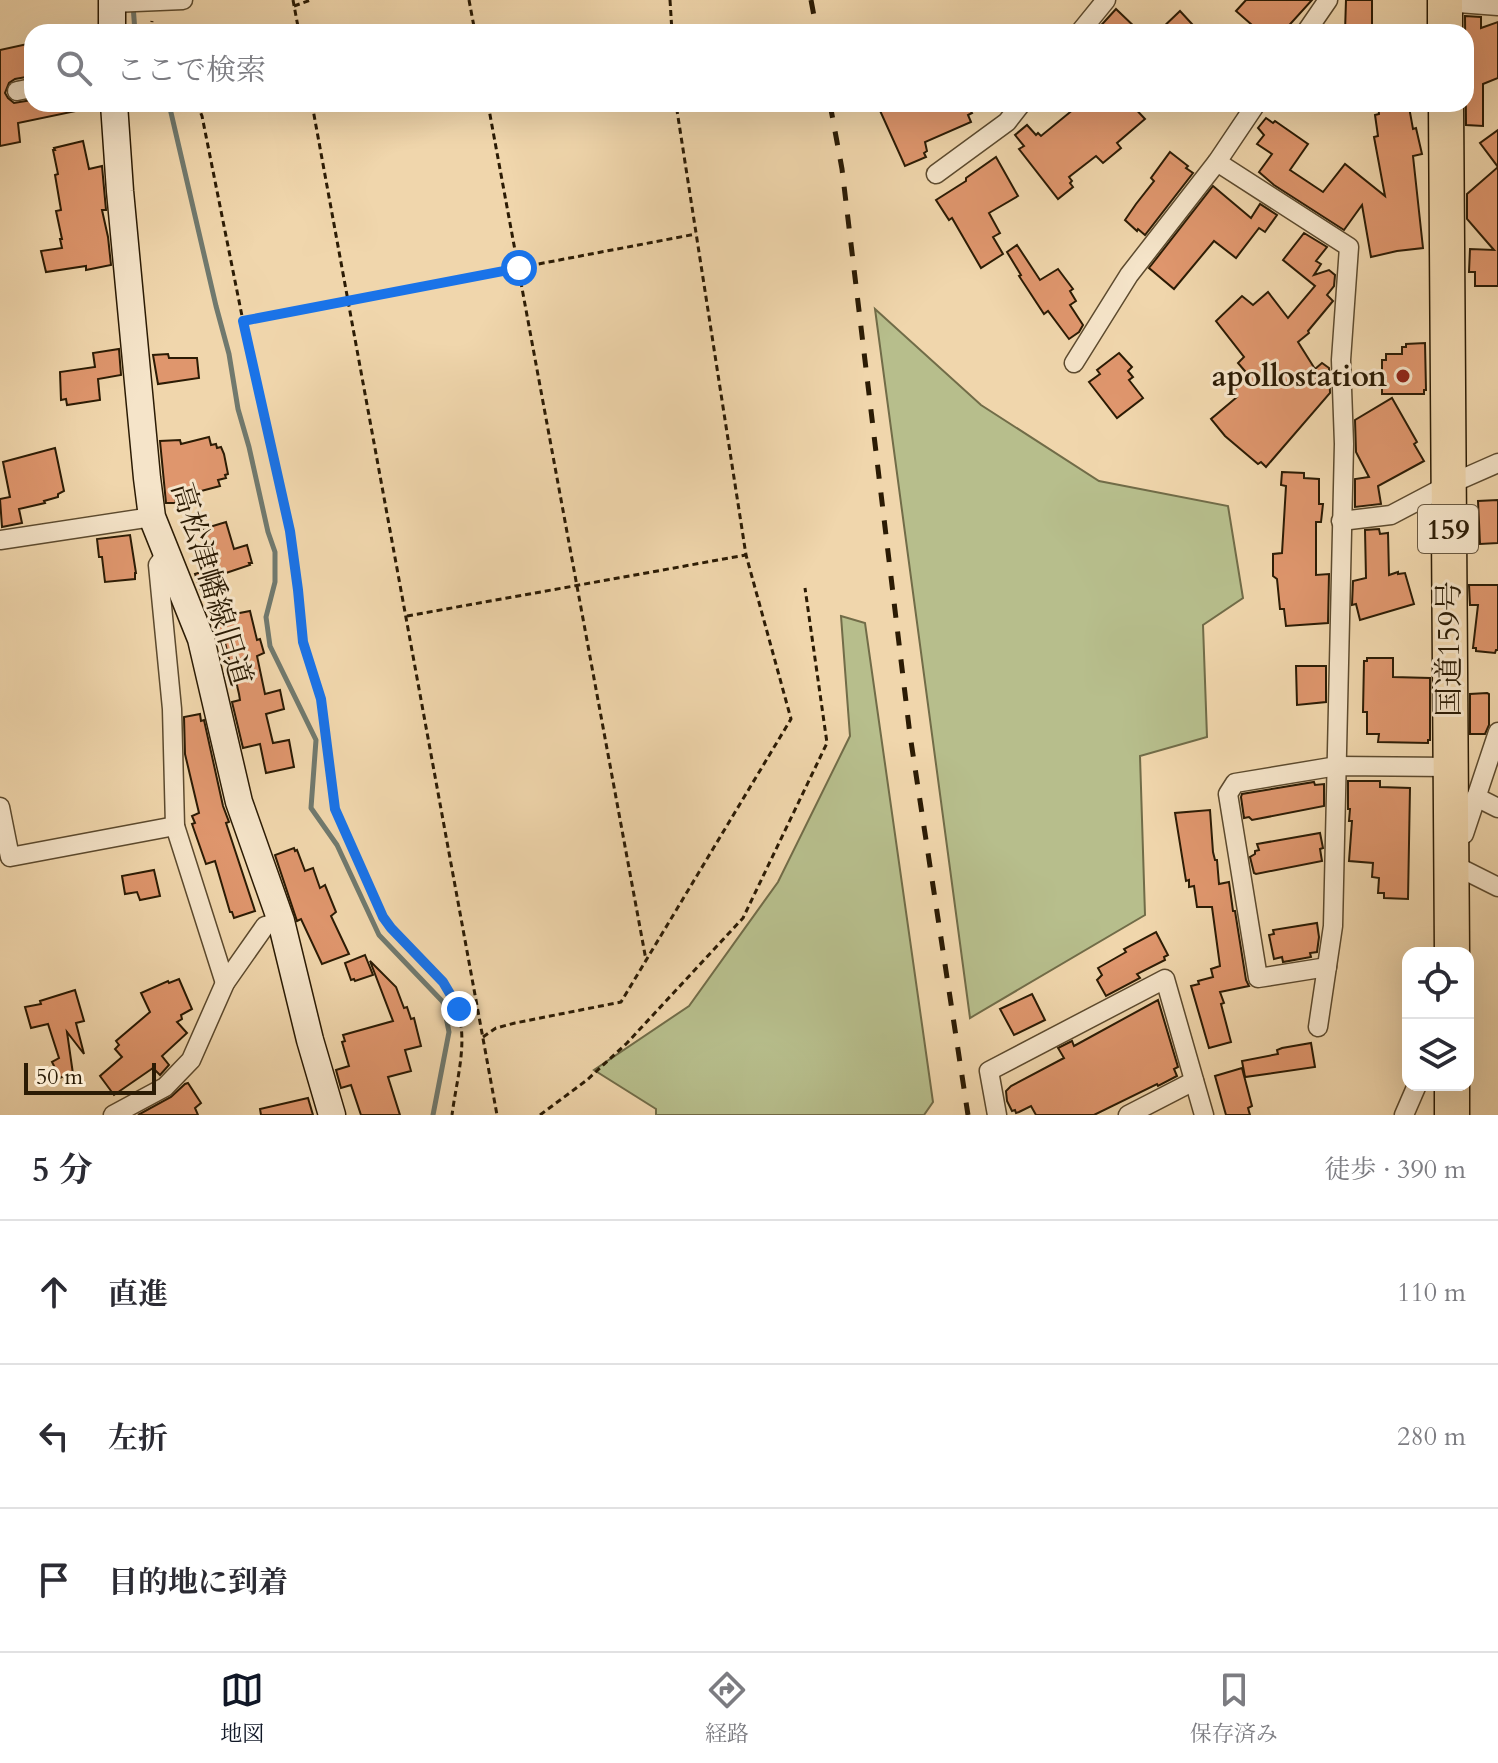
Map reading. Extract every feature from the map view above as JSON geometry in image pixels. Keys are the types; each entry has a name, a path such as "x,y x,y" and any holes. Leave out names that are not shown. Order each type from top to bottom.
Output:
{"highway":[{"name":"国道159号","path":"1446,112 1452,947"},
{"path":"1452,1091 1452,1115"}],"street":[{"path":"113,24 115,2 183,0"},
{"path":"1086,24 1106,0"},
{"path":"1312,24 1328,0"},
{"path":"1445,11 1498,6"},
{"name":"高松津幡線旧道","path":"115,112 152,517 201,639 239,802 281,921 332,1115"},
{"path":"936,174 1007,122 1015,112"},
{"path":"1074,363 1129,275 1217,162 1251,112"},
{"path":"1217,162 1349,247 1341,360 1344,419 1333,926 1318,1027"},
{"path":"1341,521 1391,515 1498,463"},
{"path":"0,540 152,517"},
{"path":"167,553 158,565 172,709 175,826 225,983"},
{"path":"1498,732 1464,834 1452,850 1498,887"},
{"path":"1327,967 1258,978 1228,794 1235,783 1337,766 1450,767"},
{"path":"1476,797 1498,808"},
{"path":"0,807 10,857 175,826"},
{"path":"113,1115 165,1087 191,1060 225,983 265,926 281,921"},
{"path":"997,1115 989,1071 1165,979 1204,1115"},
{"path":"1128,1115 1194,1081"},
{"path":"1404,1115 1414,1091"}],"path":[{"path":"293,0 297,24"},
{"path":"294,6 311,0"},
{"path":"469,0 474,24"},
{"path":"670,0 672,24"},
{"path":"200,112 290,531 303,642 321,699 335,809 383,917 443,982 459,1009 463,1038 452,1115"},
{"path":"313,112 497,1115"},
{"path":"490,112 646,960"},
{"path":"483,1037 496,1028 515,1023 621,1002 791,719 746,555 677,112"},
{"path":"243,321 696,234"},
{"path":"406,617 746,555"},
{"path":"540,1115 587,1080 627,1043 743,918 827,743 805,588"}],"green space":[{"path":"875,309 981,405 1099,481 1228,506 1243,598 1203,625 1207,737 1140,756 1145,915 970,1018"},
{"path":"841,616 865,623 933,1102 924,1115 656,1115 656,1109 594,1070 689,1006 778,882 850,736"}],"building":[{"path":"1246,0 1312,0 1290,24 1251,24 1236,11"},
{"path":"1346,0 1372,0 1372,24 1345,24"},
{"path":"1116,9 1132,24 1102,24"},
{"path":"1180,11 1192,24 1166,24"},
{"path":"1465,16 1481,17 1481,28 1498,22 1498,78 1483,84 1483,126 1466,125 1466,112 1474,112 1474,24 1465,24"},
{"path":"24,45 24,77 9,83 5,93 14,103 24,101 24,112 71,112 18,123 20,142 0,146 0,50"},
{"path":"881,112 971,112 968,115 971,122 925,142 926,157 905,166"},
{"path":"1070,112 1138,112 1145,119 1117,143 1121,148 1103,163 1096,156 1069,177 1073,187 1058,199 1019,149 1024,146 1015,135 1027,125 1041,136"},
{"path":"1410,112 1413,129 1416,128 1422,154 1413,156 1423,248 1371,257 1362,205 1344,230 1259,172 1272,154 1257,144 1264,135 1258,128 1266,118 1273,123 1275,121 1308,144 1290,170 1323,192 1345,164 1385,196 1374,137 1378,136 1375,115"},
{"path":"1498,130 1498,167 1480,143"},
{"path":"83,141 89,169 102,166 106,210 102,210 111,265 46,272 41,251 62,248 56,211 61,210 55,175 58,174 53,150"},
{"path":"1170,152 1193,173 1145,235 1125,220 1154,181 1151,178"},
{"path":"996,157 1018,196 989,213 1000,233 993,237 1003,254 981,268 952,218 949,220 936,200"},
{"path":"1498,167 1498,286 1475,286 1475,272 1469,272 1470,249 1494,250 1467,219 1467,194"},
{"path":"1213,186 1251,218 1260,204 1277,215 1265,232 1259,228 1236,258 1214,241 1174,289 1149,268"},
{"path":"1304,233 1327,247 1316,261 1321,264 1314,275 1329,270 1335,275 1334,286 1327,295 1333,301 1309,333 1298,342 1315,369 1322,363 1329,368 1330,393 1266,467 1261,462 1258,464 1225,436 1211,419 1237,397 1232,392 1250,377 1238,363 1244,357 1216,321 1242,296 1253,305 1268,292 1288,318 1315,286 1283,260"},
{"path":"1017,245 1040,280 1058,269 1073,289 1070,291 1076,301 1070,305 1083,325 1069,339 1048,311 1044,314 1019,276 1007,252"},
{"path":"1425,343 1424,394 1382,394 1382,360 1386,360 1386,354 1402,354 1402,347 1406,344"},
{"path":"119,349 121,375 98,379 100,400 67,405 66,399 61,400 60,372 95,367 93,353"},
{"path":"1119,353 1132,367 1128,371 1133,377 1129,380 1143,398 1117,418 1089,382 1100,374 1097,370"},
{"path":"168,354 169,358 197,358 199,378 158,384 153,355"},
{"path":"1392,398 1424,461 1378,486 1381,504 1355,507 1355,479 1369,477 1356,452 1355,420"},
{"path":"209,437 211,445 221,447 224,454 226,478 218,480 220,486 175,496 176,503 166,503 160,441 180,440 181,444"},
{"path":"55,448 64,491 45,503 19,509 22,523 2,527 0,499 10,497 3,462"},
{"path":"1282,472 1304,473 1304,478 1319,479 1319,504 1323,504 1321,522 1316,522 1316,575 1329,574 1328,623 1286,626 1284,609 1280,609 1277,579 1273,576 1273,554 1282,553 1286,486 1281,485"},
{"path":"1498,500 1498,543 1480,544 1478,501"},
{"path":"226,522 234,549 247,545 252,563 214,577 216,583 200,589 195,574 211,569 208,561 212,560 203,529"},
{"path":"1379,529 1380,534 1388,533 1389,575 1405,573 1414,604 1360,620 1356,604 1352,605 1353,581 1366,578 1365,530"},
{"path":"130,535 135,579 105,582 97,539"},
{"path":"1469,585 1498,585 1498,650 1495,653 1473,648 1478,605 1470,605"},
{"path":"250,611 257,640 260,639 264,653 257,656 265,694 280,690 284,709 266,714 273,743 289,740 294,767 266,773 260,744 243,748 232,702 240,700 239,694 223,634 218,635 214,618"},
{"path":"1367,658 1393,658 1393,677 1430,678 1428,743 1378,742 1379,734 1367,734 1367,712 1363,712 1364,661"},
{"path":"1296,666 1326,666 1326,702 1297,705"},
{"path":"1487,693 1489,725 1485,734 1470,734 1470,694"},
{"path":"200,714 229,822 226,823 255,911 234,918 215,861 206,864 192,824 195,823 192,816 199,813 185,754 184,717"},
{"path":"1348,781 1380,781 1380,787 1410,788 1408,899 1384,898 1384,893 1378,893 1379,878 1372,877 1373,863 1349,861 1352,821 1349,821"},
{"path":"1314,782 1315,785 1324,784 1324,806 1252,820 1244,818 1242,794"},
{"path":"1210,810 1219,884 1229,882 1249,986 1220,992 1231,1042 1209,1048 1191,986 1213,977 1211,969 1220,966 1212,907 1197,907 1194,886 1189,887 1189,880 1186,881 1175,813"},
{"path":"1320,833 1322,861 1254,873 1250,857 1259,850 1257,844"},
{"path":"294,848 305,871 313,868 320,888 325,885 336,912 331,916 349,954 322,964 301,919 297,921 275,855"},
{"path":"154,870 160,896 140,900 137,892 125,894 122,876"},
{"path":"1317,923 1317,952 1310,953 1311,957 1283,962 1282,957 1274,959 1269,935 1274,934 1273,930"},
{"path":"1156,932 1168,955 1164,957 1165,960 1137,974 1140,978 1106,996 1097,980 1102,975 1098,968 1126,952 1124,949"},
{"path":"365,955 373,975 351,980 345,963"},
{"path":"370,961 396,987 404,1008 407,1007 411,1019 414,1018 421,1046 405,1050 411,1071 388,1077 400,1115 361,1115 351,1085 341,1088 336,1070 349,1066 343,1035 393,1021"},
{"path":"179,979 192,1009 181,1015 182,1019 177,1022 187,1033 162,1056 169,1065 160,1075 153,1068 114,1095 100,1076 122,1057 115,1049 119,1045 116,1041 150,1012 141,993"},
{"path":"75,990 84,1021 76,1023 84,1054 67,1032 74,1081 66,1082 64,1076 60,1078 52,1062 59,1058 48,1024 31,1028 25,1007"},
{"path":"1032,994 1045,1020 1014,1035 1000,1009"},
{"path":"1158,1000 1178,1067 1174,1069 1177,1076 1094,1115 1036,1115 1031,1106 1016,1113 1012,1111 1006,1091 1064,1058 1058,1048 1072,1041 1074,1046"},
{"path":"1311,1043 1315,1067 1245,1077 1242,1061 1278,1054 1277,1050 1282,1048"},
{"path":"1242,1068 1252,1106 1248,1108 1250,1115 1226,1115 1215,1076"},
{"path":"188,1083 201,1103 195,1108 198,1115 138,1115 171,1097"},
{"path":"308,1098 313,1115 261,1115 260,1109"}],"waterway":[{"path":"133,5 134,24"},
{"path":"171,112 229,354 238,409 275,552 275,582 266,617 270,646 316,740 311,808 337,845 379,935 443,1002 449,1032 433,1115"}],"railway":[{"path":"811,0 816,24"},
{"path":"831,112 842,169 910,735 968,1115"}],"place":[{"name":"apollostation","path":"1403,376"}],"route":[{"path":"459,1009 443,982 383,917 335,809 321,699 303,642 290,531 243,321 519,268"}]}
